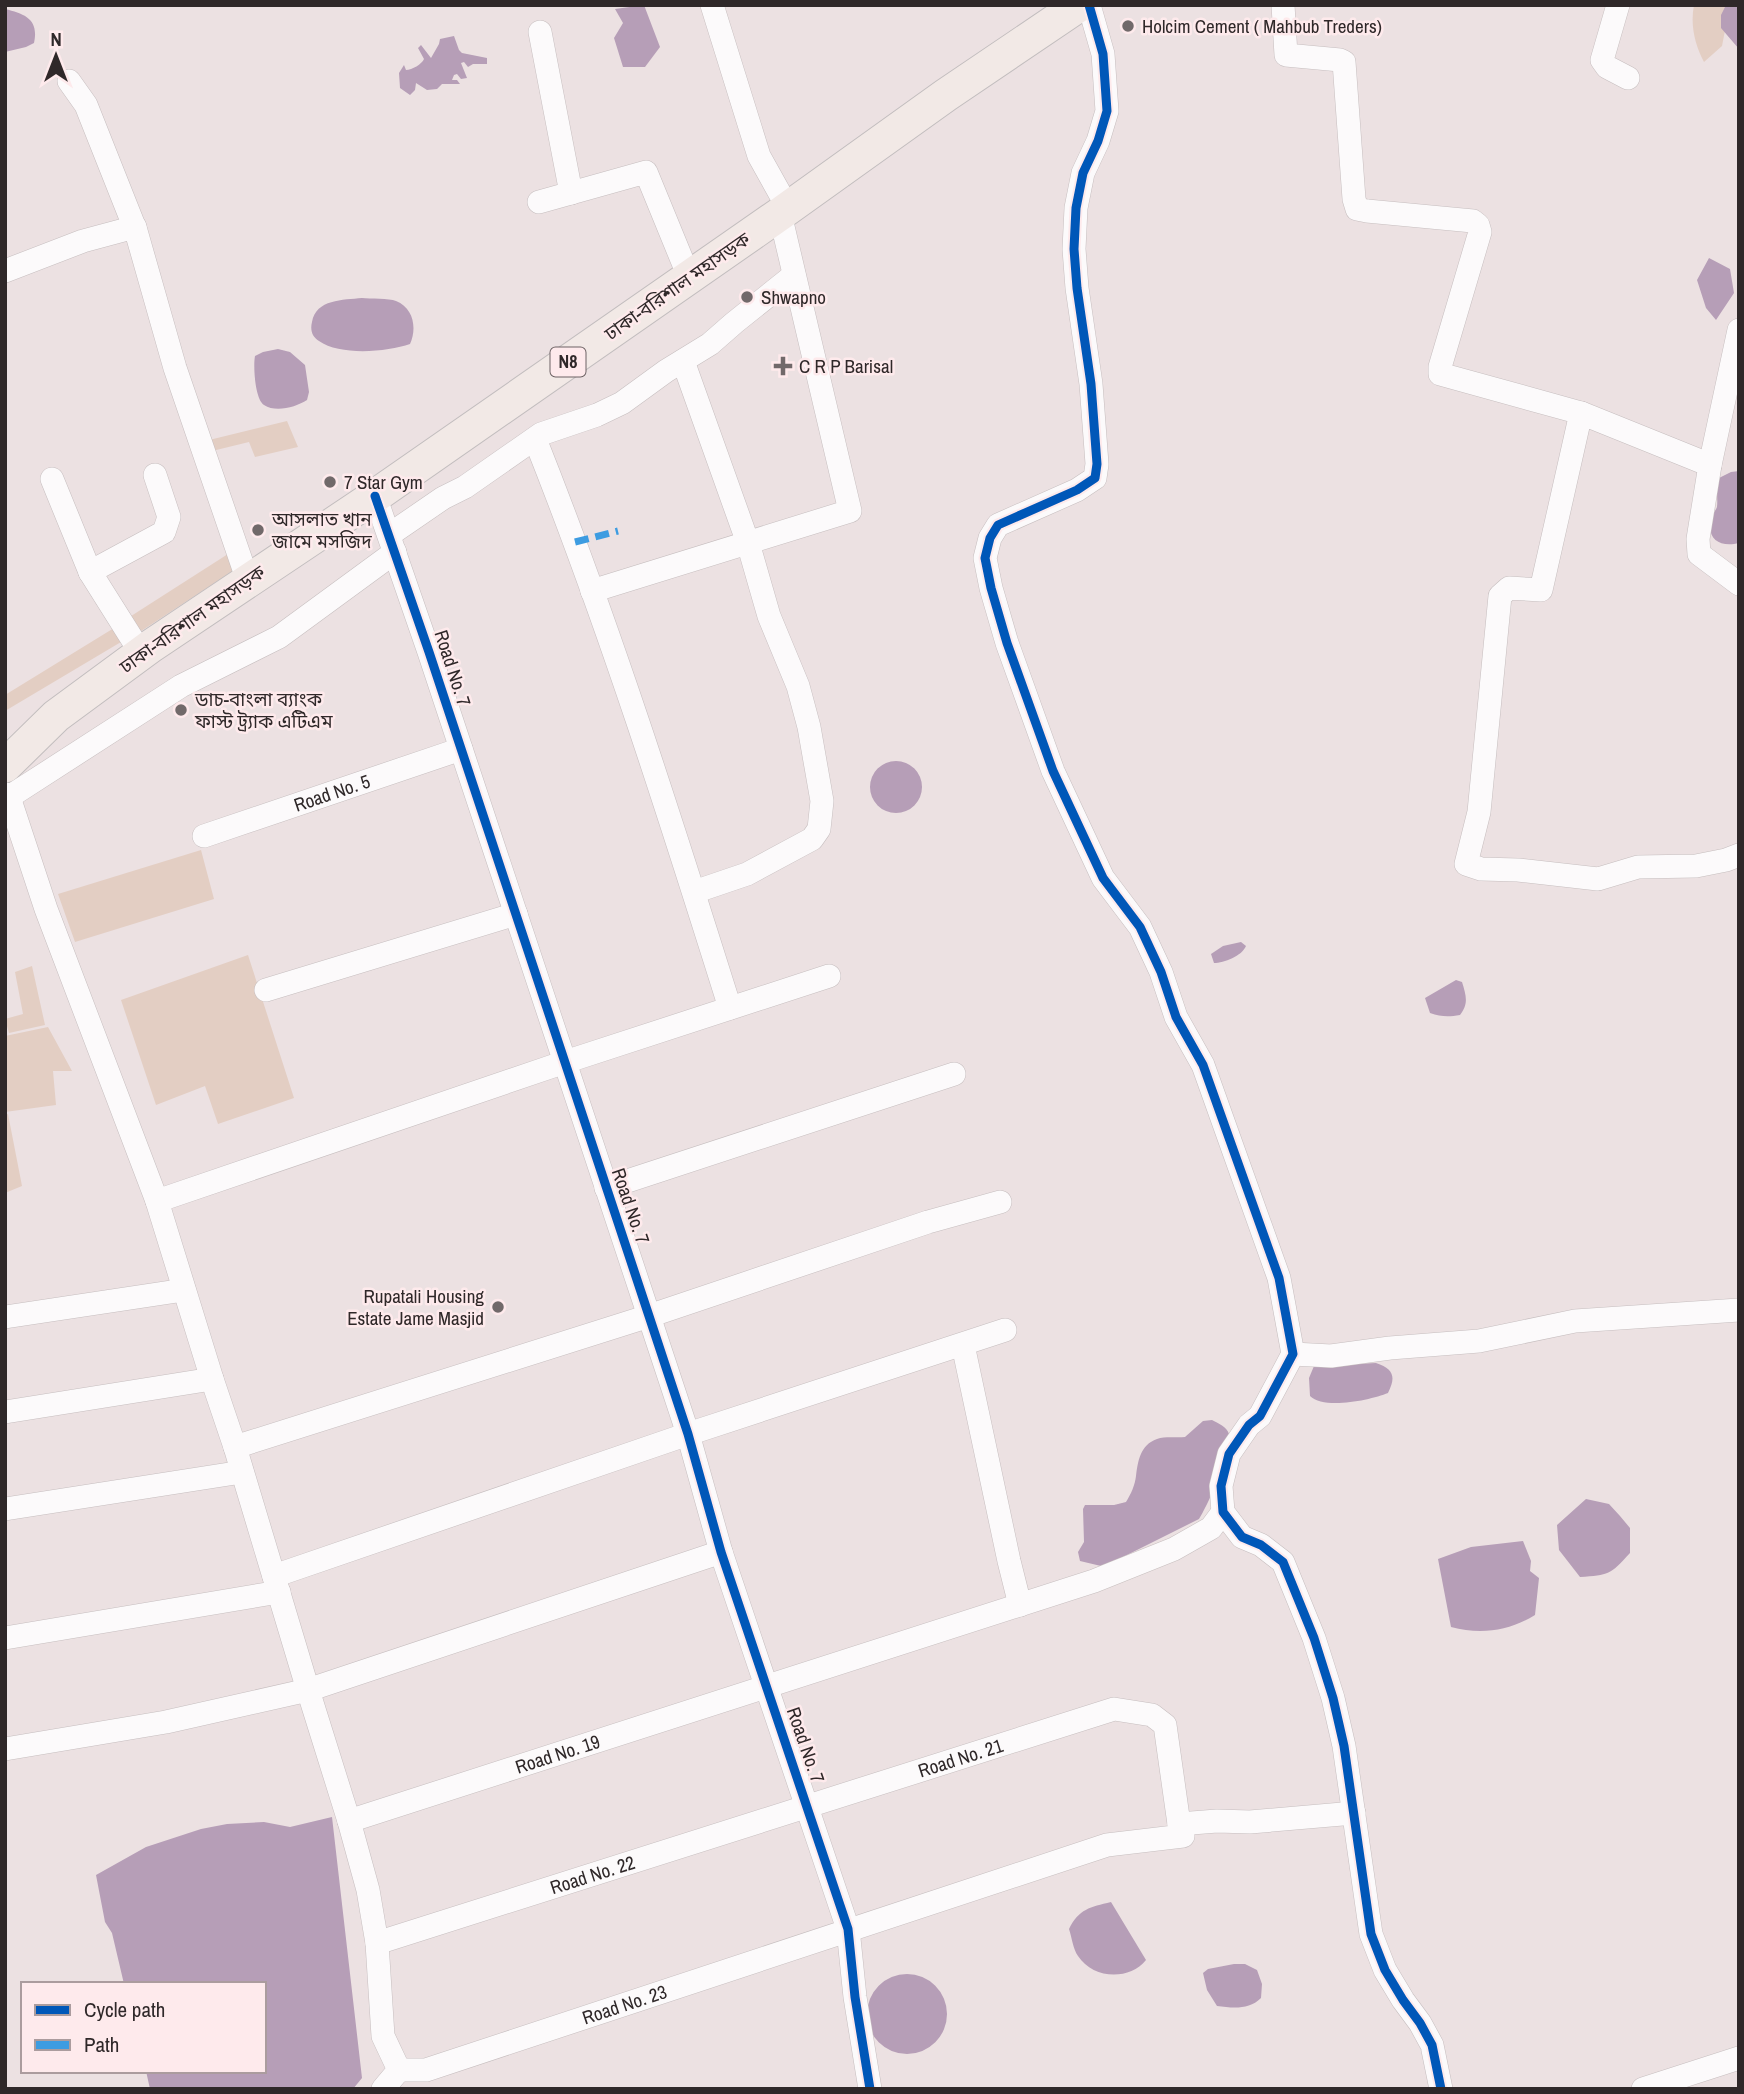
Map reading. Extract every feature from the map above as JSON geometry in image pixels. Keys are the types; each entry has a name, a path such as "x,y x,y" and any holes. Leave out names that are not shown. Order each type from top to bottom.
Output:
{"highway":[{"name":"ঢাকা-বরিশাল মহাসড়ক","path":"6,786 56,716 141,653 375,496 946,95 1079,5"},
{"name":"N8","path":"5,737 56,716"}],"street":[{"path":"592,591 850,511 794,275 784,211 759,156 712,5"},
{"path":"1089,5 1103,54 1107,111 1098,141 1083,173 1076,208 1074,249 1091,384 1097,464 1095,478 1077,490 998,525 990,538 985,558 1007,643 1053,771 1103,878 1140,927 1161,972 1177,1017 1203,1065 1279,1278 1293,1354 1259,1416 1249,1425 1229,1454 1221,1486 1223,1512 1242,1537 1261,1545 1283,1562 1314,1638 1333,1698 1344,1746 1371,1934 1385,1970 1432,2045 1441,2089"},
{"path":"1283,5 1286,55 1344,62 1357,209 1473,221 1478,225 1480,232 1440,374 1581,413 1710,465"},
{"path":"1618,5 1602,60 1628,78"},
{"path":"540,32 571,193"},
{"path":"69,81 86,105 135,227 175,368 248,581"},
{"path":"540,202 646,172 689,277"},
{"path":"5,271 83,241 135,227"},
{"path":"383,2089 399,2070 383,2036 377,1943 368,1890 349,1821 235,1447 156,1201 46,909 6,786 181,685 279,637 443,498 465,487 541,435 622,403 710,344 794,275"},
{"path":"1739,330 1710,465 1698,539 1699,554 1739,584"},
{"path":"683,361 748,543 769,616 799,686 822,801 819,829 812,839 747,874 694,892"},
{"path":"1581,413 1541,590 1509,588 1500,596 1479,813 1466,864 1481,869 1518,870 1598,879 1638,867 1696,866 1739,855"},
{"path":"535,439 592,591 694,892 730,1008"},
{"path":"90,572 164,532 169,517 155,475"},
{"path":"52,479 90,572 141,653"},
{"name":"Road No. 7","path":"375,496 688,1434 721,1552 848,1929 855,1997 870,2089"},
{"name":"Road No. 5","path":"204,836 461,749"},
{"path":"265,990 516,914"},
{"path":"156,1201 565,1062 829,976"},
{"path":"606,1188 954,1074"},
{"path":"235,1447 649,1316 928,1222 1000,1202"},
{"path":"5,1317 184,1290"},
{"path":"1293,1354 1331,1356 1479,1341 1575,1321 1739,1310"},
{"path":"5,1638 276,1584 688,1434 1005,1330"},
{"path":"963,1345 1020,1605"},
{"path":"5,1412 212,1379"},
{"path":"5,1509 242,1472"},
{"name":"Road No. 19","path":"349,1821 1094,1581 1174,1549 1211,1528 1223,1512"},
{"path":"5,1749 166,1722 308,1690 721,1552"},
{"name":"Road No. 21","path":"808,1806 1114,1709 1152,1715 1165,1725 1179,1824"},
{"name":"Road No. 22","path":"377,1943 808,1806"},
{"path":"1179,1824 1250,1822 1354,1813"},
{"name":"Road No. 23","path":"399,2070 426,2070 1107,1845 1183,1836 1179,1824"},
{"path":"1643,2089 1739,2058"}],"shaded area":[{"path":"644,5 660,47 645,67 623,67 614,38 623,23 615,9"},
{"path":"1694,5 1730,5 1722,46 1704,62 1694,35"},
{"path":"1726,5 1739,5 1739,49 1721,28 1721,15"},
{"path":"5,9 25,16 33,23 34,43 5,52"},
{"path":"454,36 462,53 487,58 487,64 473,64 468,67 464,62 461,63 467,78 461,79 457,74 452,80 457,80 460,84 442,84 437,89 427,90 416,83 415,90 410,95 400,88 399,73 404,65 406,70 411,69 424,59 418,48 421,45 431,58 440,39"},
{"path":"1709,258 1730,269 1734,293 1716,320 1706,308 1697,280"},
{"path":"362,298 393,300 402,304 412,320 410,344 377,351 351,351 328,346 315,337 311,325 319,309 331,302"},
{"path":"278,349 290,352 305,365 309,392 307,400 280,409 261,402 254,367 255,356"},
{"path":"287,421 298,447 255,457 249,442 208,452 205,441"},
{"path":"1739,471 1739,543 1720,543 1710,531 1717,507 1717,479"},
{"path":"228,554 236,569 138,633 128,618"},
{"path":"114,628 121,642 5,711 5,695"},
{"path":"896,761 906,763 914,769 920,777 920,797 914,805 906,811 896,813 886,811 878,805 872,797 870,787 872,777 878,769 886,763"},
{"path":"201,850 214,899 75,942 58,894"},
{"path":"1241,942 1246,946 1241,953 1214,963 1211,954 1223,946"},
{"path":"248,955 294,1098 218,1124 205,1086 156,1105 121,1000"},
{"path":"32,966 45,1025 9,1033 5,1019 23,1014 15,972"},
{"path":"1456,980 1462,982 1466,1003 1460,1015 1430,1013 1425,998"},
{"path":"48,1027 72,1071 53,1071 56,1105 5,1112 5,1036"},
{"path":"8,1114 22,1186 5,1193 5,1115"},
{"path":"1376,1363 1387,1368 1392,1374 1388,1393 1360,1401 1336,1403 1310,1396 1309,1378 1314,1366"},
{"path":"1212,1420 1229,1434 1228,1451 1199,1519 1101,1566 1080,1561 1078,1552 1084,1542 1085,1505 1114,1505 1126,1502 1134,1486 1141,1454 1147,1445 1160,1438 1185,1437 1203,1421"},
{"path":"1586,1499 1609,1504 1630,1528 1630,1553 1608,1572 1580,1577 1559,1550 1557,1525"},
{"path":"1523,1541 1531,1561 1530,1571 1539,1578 1535,1615 1515,1625 1494,1630 1473,1631 1451,1627 1438,1559 1471,1547"},
{"path":"332,1817 362,2078 353,2089 150,2089 146,2073 266,2073 266,1982 124,1982 112,1933 105,1922 96,1875 146,1847 201,1829 264,1822 290,1827"},
{"path":"1111,1902 1146,1960 1139,1967 1121,1974 1102,1973 1085,1964 1075,1950 1069,1929 1086,1910"},
{"path":"1245,1964 1257,1970 1262,1984 1261,1998 1235,2008 1217,2006 1207,1990 1203,1973 1208,1969"},
{"path":"907,1974 922,1977 935,1986 944,1999 947,2014 944,2029 935,2042 922,2051 907,2054 892,2051 879,2042 870,2029 867,2014 870,1999 879,1986 892,1977"}],"marked path":[{"path":"575,542 618,531"}],"cycle path":[{"path":"1089,5 1103,54 1107,111 1098,141 1083,173 1076,208 1074,249 1091,384 1097,464 1095,478 1077,490 998,525 990,538 985,558 1007,643 1053,771 1103,878 1140,927 1161,972 1176,1017 1203,1065 1279,1278 1293,1354 1260,1416 1249,1425 1229,1454 1221,1486 1223,1512 1242,1537 1261,1545 1283,1562 1314,1638 1333,1698 1344,1746 1371,1934 1385,1970 1432,2045 1441,2089"},
{"path":"375,496 688,1434 721,1552 848,1929 855,1997 870,2089"}],"place":[{"name":"Holcim Cement ( Mahbub Treders)","path":"1128,26"},
{"name":"Shwapno","path":"747,297"},
{"name":"C R P Barisal","path":"783,366"},
{"name":"7 Star Gym","path":"330,482"},
{"name":"আসলাত খান জামে মসজিদ","path":"258,530"},
{"name":"ডাচ-বাংলা ব্যাংক ফাস্ট ট্র্যাক এটিএম","path":"181,710"},
{"name":"Rupatali Housing Estate Jame Masjid","path":"498,1307"}]}
